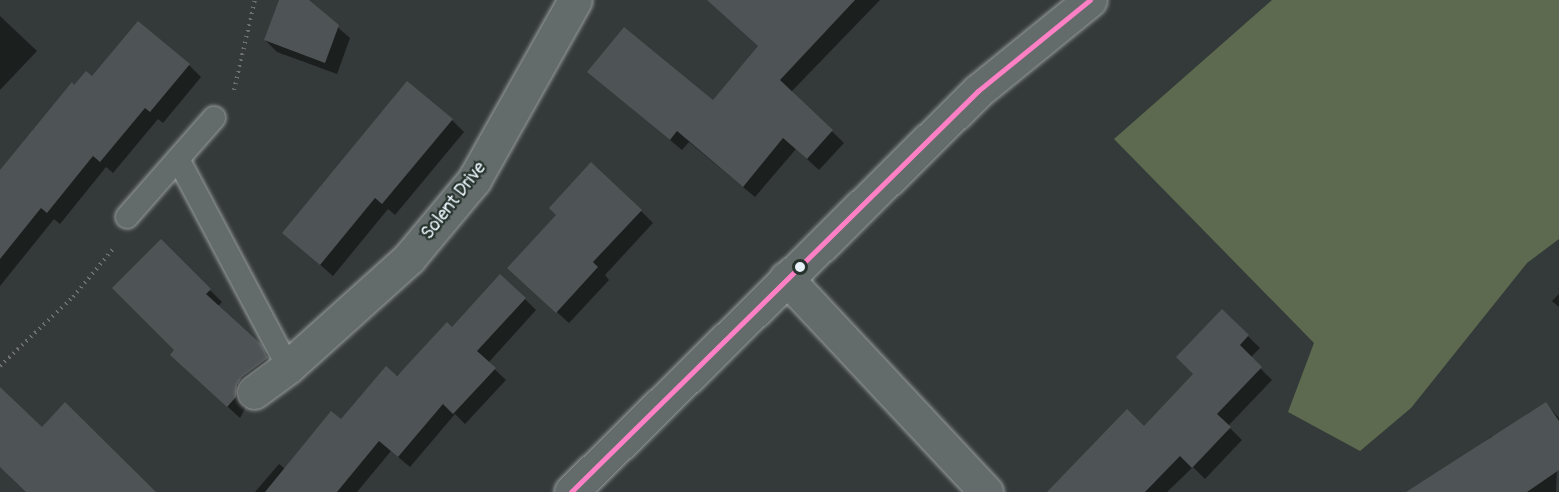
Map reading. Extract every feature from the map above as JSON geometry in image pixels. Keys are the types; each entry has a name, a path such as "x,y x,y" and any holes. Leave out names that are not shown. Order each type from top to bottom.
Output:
{"street":[{"name":"Solent Drive","path":"254,392 288,368 409,258 474,180 575,0"},
{"path":"571,492 978,91 1090,0"},
{"path":"786,278 986,492"}],"lane":[{"path":"127,217 214,118"},
{"path":"178,159 288,368"}],"green space":[{"path":"1272,0 1559,0 1559,239 1527,263 1411,408 1360,451 1288,412 1314,343 1114,139"}],"building":[{"path":"279,0 309,0 339,25 325,63 264,40"},
{"path":"707,0 855,0 780,80 833,130 807,159 783,138 743,187 677,131 670,140 587,72 624,27 713,100 758,46"},
{"path":"138,21 190,64 150,112 145,108 100,162 93,156 47,213 41,208 0,259 0,170 72,82 74,85 86,71 92,76"},
{"path":"407,81 453,119 382,204 375,198 320,265 282,233"},
{"path":"591,162 642,210 593,262 598,267 556,313 507,268 556,215 549,208"},
{"path":"161,239 211,289 206,294 261,344 268,358 242,377 237,385 236,397 227,407 170,355 174,350 112,288"},
{"path":"500,274 526,298 477,351 496,368 453,414 443,404 398,457 379,441 337,492 265,492 331,411 341,419 386,366 397,376 447,322 452,327"},
{"path":"1222,309 1249,335 1240,345 1262,367 1217,414 1231,427 1192,468 1180,456 1145,492 1047,492 1127,409 1144,426 1193,374 1176,357"},
{"path":"0,387 42,427 65,402 156,492 26,492 0,467"},
{"path":"1546,402 1559,421 1559,470 1527,492 1406,492"}],"transit line":[{"path":"571,492 978,91 1090,0"}]}
